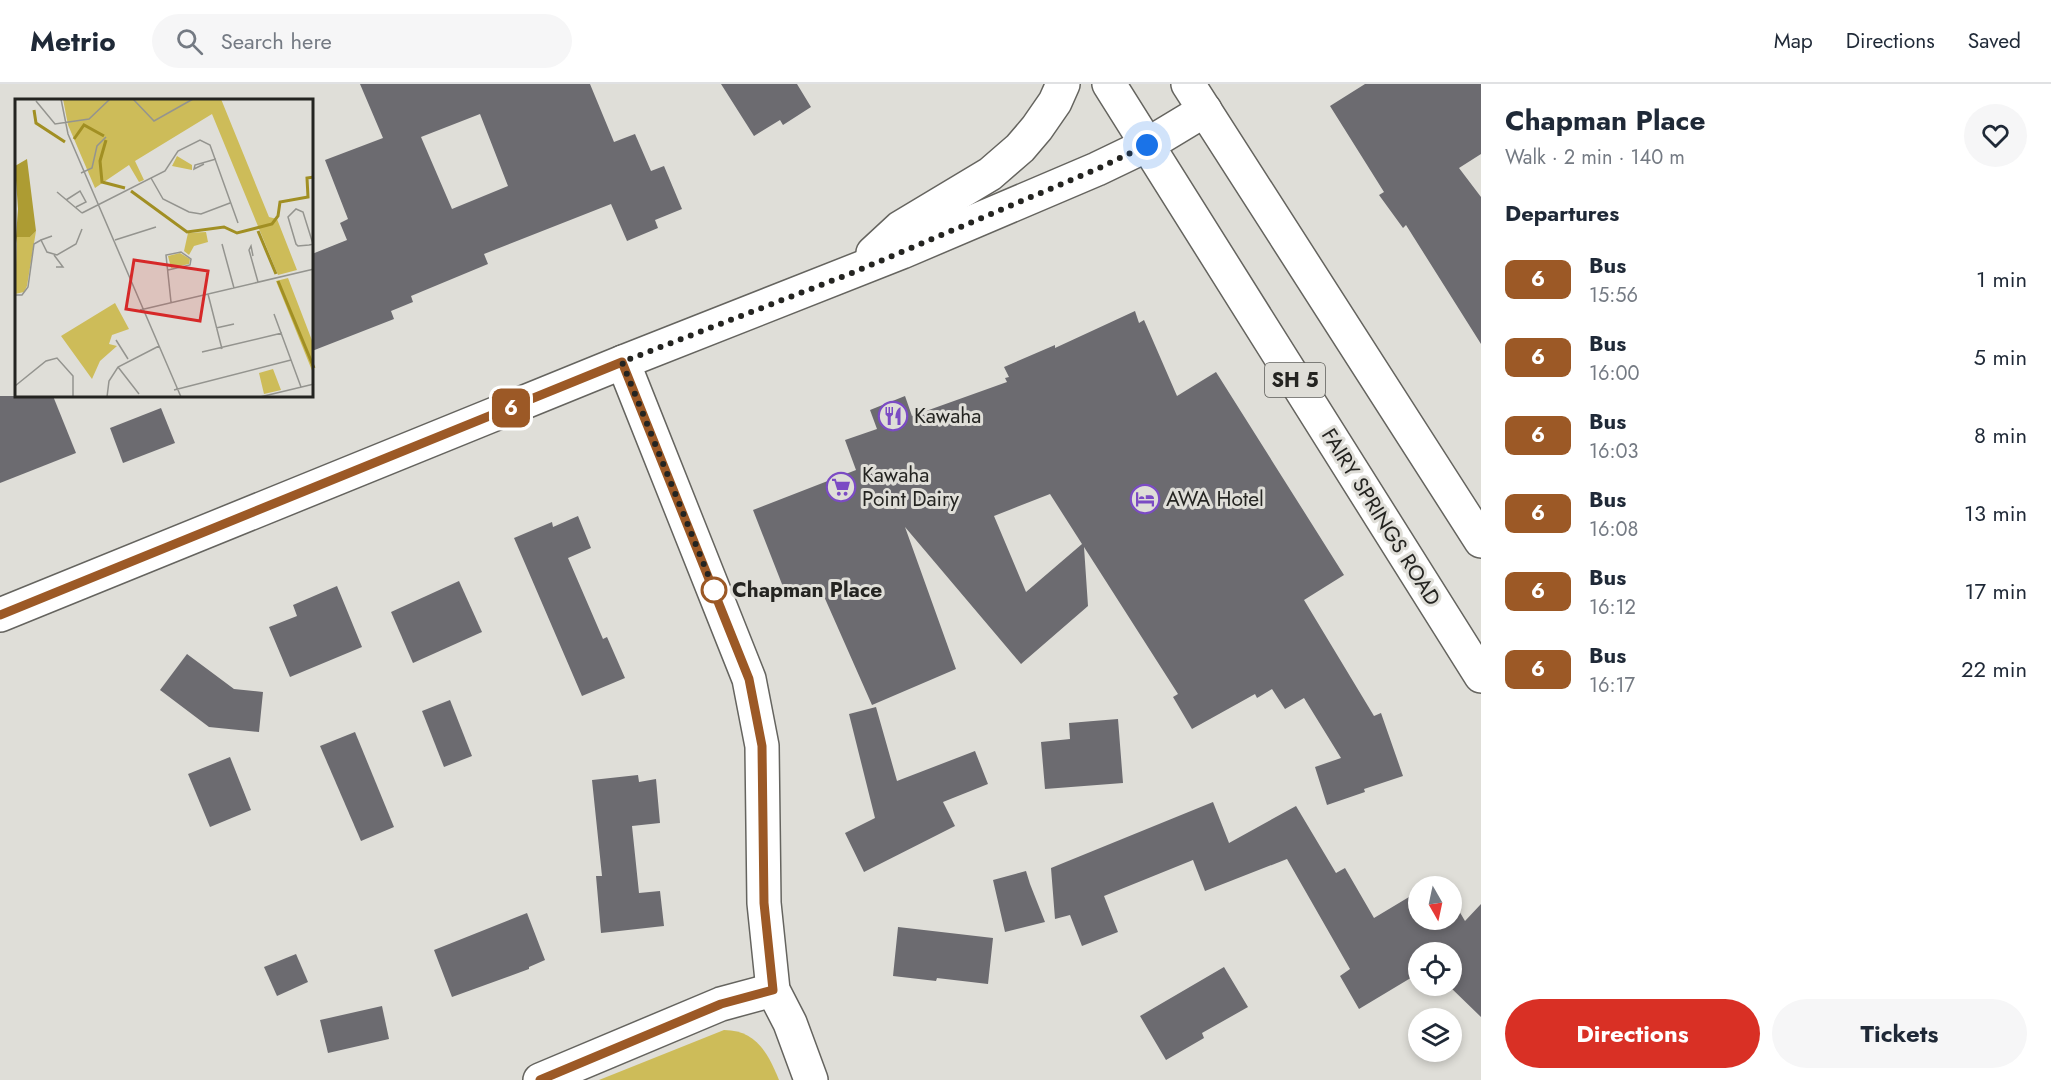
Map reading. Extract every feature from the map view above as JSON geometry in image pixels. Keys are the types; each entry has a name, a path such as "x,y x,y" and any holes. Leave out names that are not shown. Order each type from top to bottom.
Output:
{"main road":[{"path":"852,273 900,228 990,174 1020,148 1037,128 1063,84"},
{"name":"FAIRY SPRINGS ROAD","path":"1109,84 1481,676"},
{"path":"0,615 622,362 852,273 1097,169 1147,145 1196,97 1481,541"},
{"path":"622,362 749,679 762,746 764,903 773,990 790,1023 811,1080"},
{"path":"540,1080 721,1004 773,990"}],"shaded area":[{"path":"724,1030 745,1034 753,1039 765,1052 779,1080 599,1080"}],"building":[{"path":"360,84 590,84 614,142 635,134 651,171 664,166 682,209 655,220 658,228 627,241 611,204 484,254 488,264 411,296 413,302 391,311 394,319 314,350 314,253 347,240 340,223 348,219 325,160 383,138","holes":["480,114 508,186 452,209 421,137"]},
{"path":"721,84 797,84 811,107 783,125 780,120 754,136"},
{"path":"1365,84 1481,84 1481,154 1459,168 1481,197 1481,344 1406,225 1403,228 1379,195 1384,192 1330,106"},
{"path":"1135,311 1139,323 1144,320 1177,396 1216,372 1344,575 1304,600 1374,716 1381,713 1403,776 1327,805 1315,767 1341,758 1304,698 1285,709 1272,689 1257,698 1255,694 1192,729 1173,697 1178,694 1084,547 1088,606 1021,664 905,527 956,669 872,705 819,585 787,597 753,510 856,470 845,440 877,429 870,410 905,396 912,416 1007,382 1005,378 1009,377 1004,367 1055,345 1055,348","holes":["1050,494 1082,544 1026,592 994,516"]},
{"path":"0,396 54,398 76,453 0,483"},
{"path":"161,408 175,443 123,463 110,428"},
{"path":"578,516 591,548 568,558 603,639 607,637 625,678 582,696 514,538 552,522 553,527"},
{"path":"459,581 482,632 413,663 391,612"},
{"path":"337,586 362,647 290,677 269,627 297,616 293,605"},
{"path":"187,654 234,689 263,692 259,732 209,727 160,690"},
{"path":"450,700 472,756 444,767 422,711"},
{"path":"876,707 897,781 975,751 988,784 943,802 955,826 864,872 845,833 875,818 849,714"},
{"path":"1118,719 1123,783 1045,789 1041,742 1070,739 1069,723"},
{"path":"355,732 394,827 361,841 320,746"},
{"path":"230,757 251,810 210,827 188,774"},
{"path":"638,775 639,782 656,779 660,823 632,826 639,893 660,891 664,926 601,933 596,876 602,876 592,780"},
{"path":"1213,802 1229,843 1296,806 1336,873 1345,868 1374,918 1408,898 1408,930 1462,930 1462,916 1465,921 1481,904 1481,1017 1459,996 1462,996 1462,942 1408,942 1408,980 1359,1009 1340,976 1350,969 1287,859 1205,891 1193,860 1104,896 1118,932 1082,946 1070,915 1055,919 1051,868"},
{"path":"1026,871 1045,922 1005,932 993,880"},
{"path":"527,913 545,960 529,969 452,997 434,950"},
{"path":"898,927 993,938 988,984 893,976"},
{"path":"296,954 308,982 277,996 264,967"},
{"path":"1224,967 1248,1007 1202,1033 1204,1038 1166,1060 1140,1016"},
{"path":"382,1006 389,1039 328,1053 320,1020"}],"bus line":[{"name":"6","path":"0,615 622,362 749,679 762,746 764,903 773,990 721,1004 540,1080"}],"place":[{"name":"Kawaha","path":"893,416"},
{"name":"Kawaha Point Dairy","path":"841,487"},
{"name":"AWA Hotel","path":"1145,499"},
{"name":"Chapman Place","path":"714,590"}],"route":[{"path":"714,590 715,592 622,362 852,273 1097,169 1147,145"}]}
